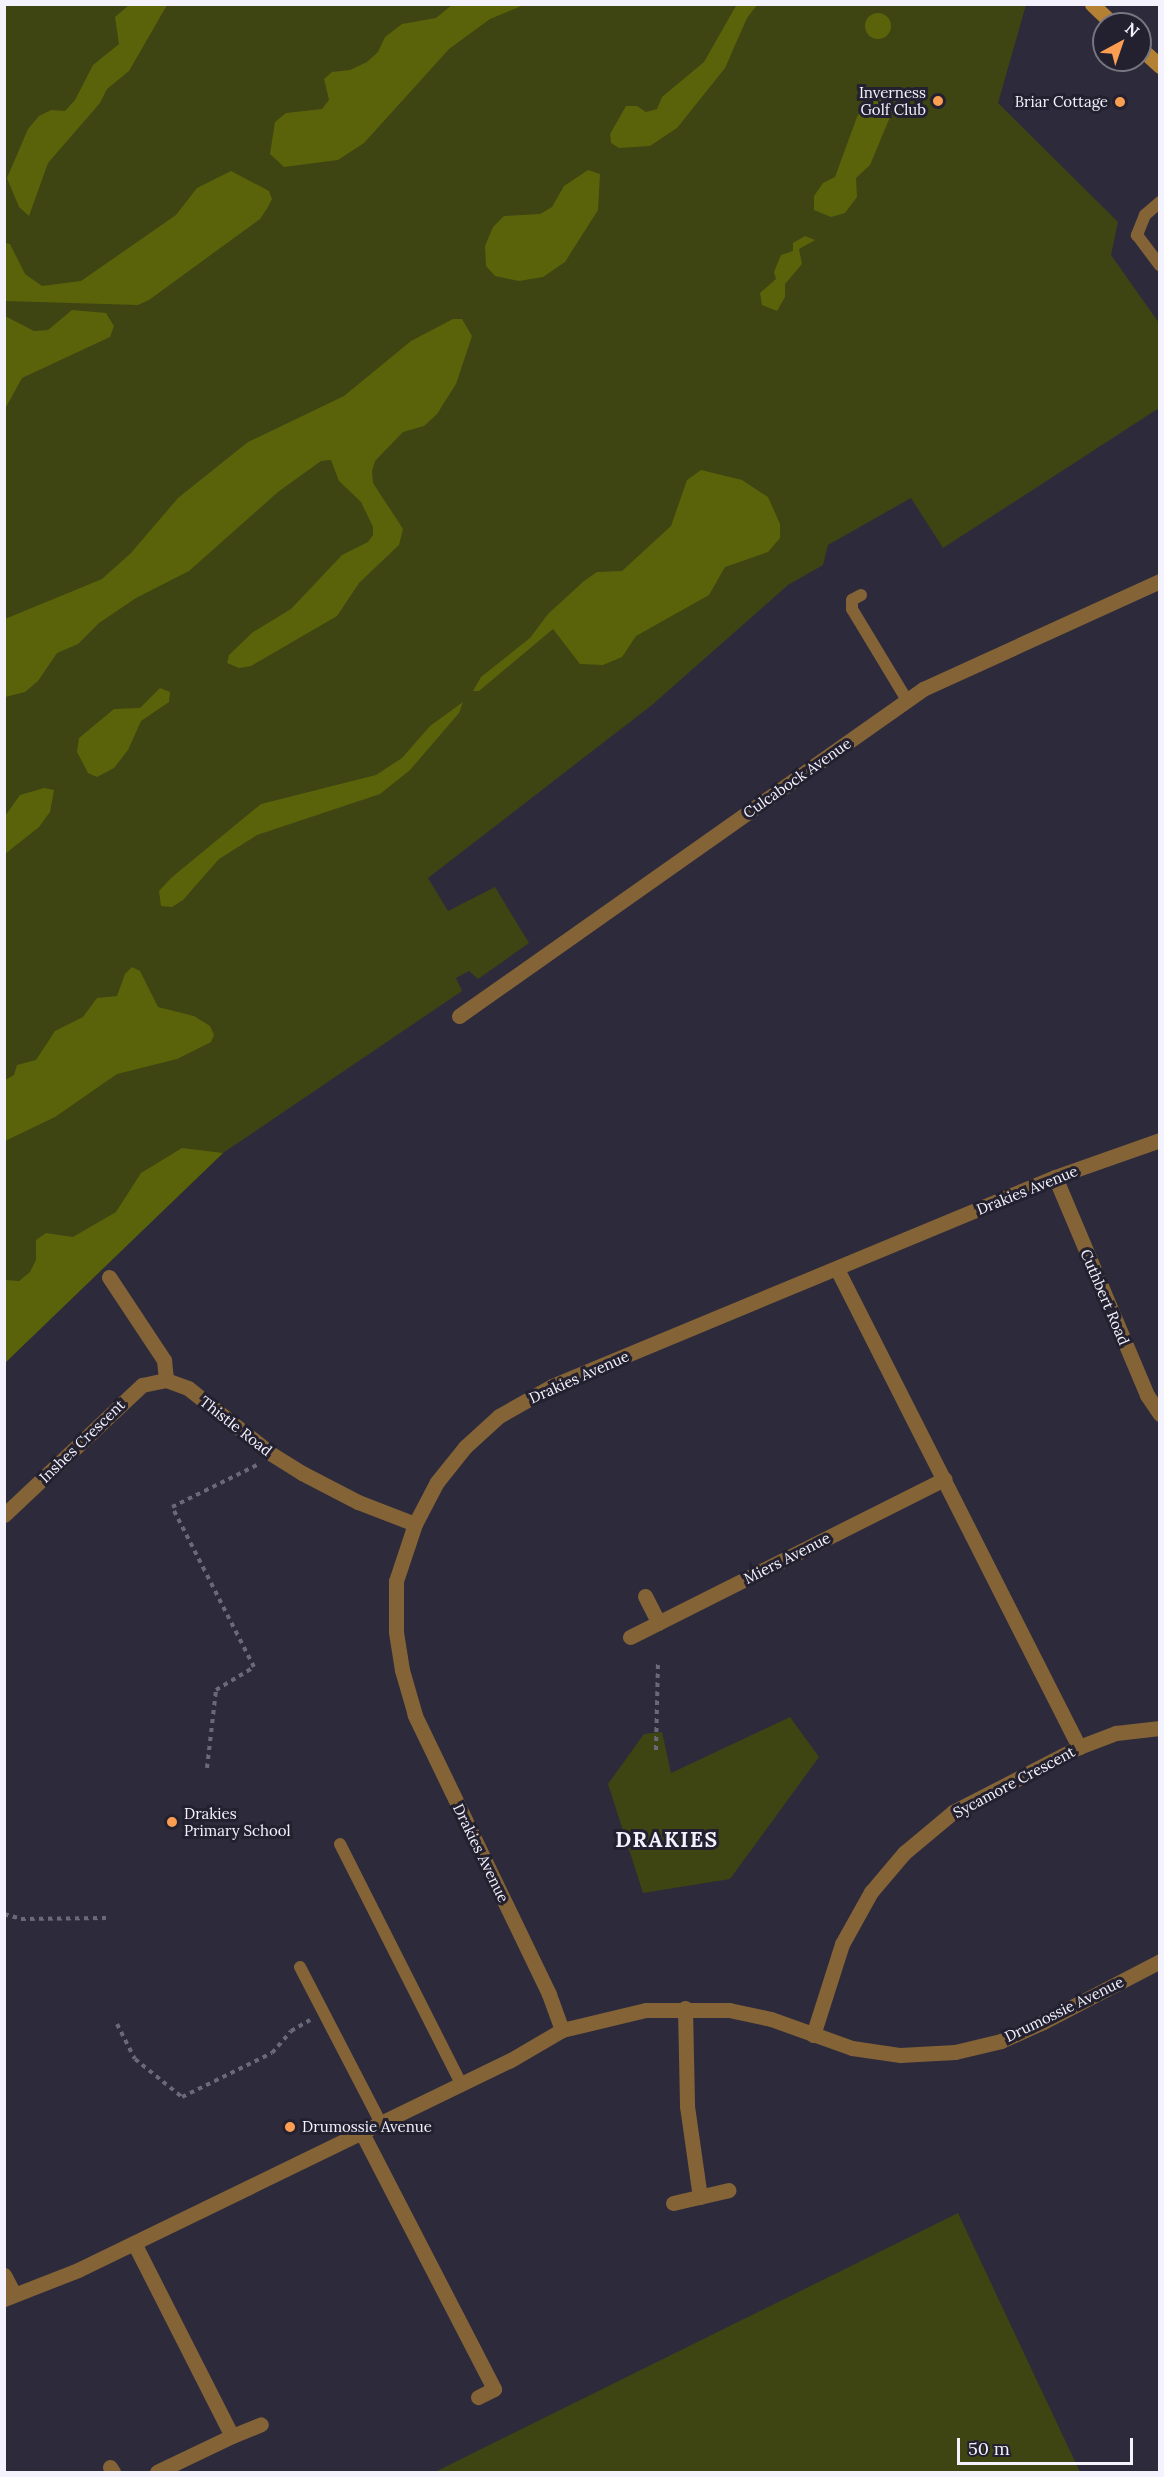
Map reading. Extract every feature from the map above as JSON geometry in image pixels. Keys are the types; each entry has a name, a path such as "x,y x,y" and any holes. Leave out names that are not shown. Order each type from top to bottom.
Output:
{"street":[{"name":"Culcabock Avenue","path":"459,1016 923,689 1160,580"},
{"name":"Drakies Avenue","path":"562,2030 549,1994 415,1714 402,1670 396,1631 396,1581 415,1524 437,1482 465,1447 499,1416 552,1386 1055,1177 1160,1140"},
{"name":"Cuthbert Road","path":"1055,1177 1147,1395 1160,1414"},
{"path":"837,1269 1079,1747"},
{"path":"109,1277 164,1360 166,1380"},
{"name":"Thistle Road","path":"166,1380 188,1388 270,1453 358,1502 415,1524"},
{"name":"Inshes Crescent","path":"4,1515 142,1385 166,1380"},
{"name":"Miers Avenue","path":"630,1637 944,1479"},
{"path":"645,1596 659,1623"},
{"name":"Sycamore Crescent","path":"813,2035 842,1944 871,1892 904,1852 953,1812 1079,1747 1116,1733 1160,1728"},
{"name":"Drumossie Avenue","path":"9,2297 134,2243 362,2133 562,2030 646,2010 685,2008 729,2010 771,2019 852,2048 900,2055 956,2052 1001,2041 1043,2022 1160,1961"},
{"path":"685,2008 687,2106 700,2197"},
{"path":"362,2133 494,2389 478,2397"},
{"path":"673,2203 729,2190"},
{"path":"134,2243 232,2436"},
{"path":"4,2275 9,2297"},
{"path":"157,2472 261,2424"}],"lane":[{"path":"1160,202 1146,215 1137,235 1160,265"},
{"path":"861,595 852,600 852,609 908,700"},
{"path":"340,1844 461,2084"},
{"path":"300,1967 381,2123"}],"path":[{"path":"207,1768 216,1690 254,1667 172,1507 260,1463 270,1453"},
{"path":"656,1750 658,1661"},
{"path":"4,1914 21,1919 106,1918"},
{"path":"117,2024 135,2059 182,2097 272,2053 291,2031 322,2013"}],"green space":[{"path":"737,4 757,5 747,18 725,68 677,128 650,146 619,148 611,143 610,134 626,106 637,106 646,112 657,109 662,97 704,62"},
{"name":"Inverness Golf Club","path":"5,5 1026,5 998,103 1118,222 1111,255 1159,323 1159,408 943,548 911,498 828,545 823,565 788,585 652,705 428,878 448,911 495,887 529,943 478,979 469,971 456,978 462,991 223,1153 5,1362"},
{"path":"129,5 167,5 129,71 107,89 100,103 48,163 29,216 19,207 7,178 28,129 39,116 51,110 65,111 75,100 93,65 119,44 115,17"},
{"path":"452,5 524,5 490,19 449,49 364,143 338,160 284,167 270,154 275,122 286,113 322,109 329,100 324,79 332,72 350,70 367,62 378,52 385,37 402,24 436,18"},
{"path":"878,13 887,17 891,26 887,35 878,39 869,35 865,26 869,17"},
{"path":"880,99 895,105 870,165 856,178 857,197 845,213 831,217 814,210 814,196 823,183 835,177 857,117 865,103"},
{"path":"588,170 600,174 598,210 565,262 543,277 519,281 495,276 486,266 485,246 493,227 504,216 540,214 552,207 564,186"},
{"path":"231,171 269,191 272,199 268,207 260,219 149,300 138,305 5,301 5,243 10,244 25,274 42,286 81,281 176,215 197,188"},
{"path":"805,236 815,240 799,249 802,264 785,284 785,297 777,311 762,305 760,293 776,279 774,272 781,255 793,251 793,243"},
{"path":"72,310 106,313 114,326 110,337 22,378 5,409 5,316 34,331 48,330"},
{"path":"453,319 462,319 472,336 456,384 437,414 424,426 403,432 375,461 372,471 373,483 403,529 399,545 359,583 337,616 251,666 239,668 227,663 229,655 253,632 291,609 342,555 368,542 373,535 373,527 361,502 339,481 331,460 321,461 278,492 189,571 136,598 99,623 78,644 57,653 38,681 25,692 5,697 5,619 102,579 131,553 178,498 248,442 344,396 411,341"},
{"path":"701,470 742,480 768,497 780,524 780,538 768,552 725,567 709,595 636,636 622,657 603,665 580,664 553,629 479,691 473,691 481,677 530,638 548,614 584,581 597,572 622,571 671,526 687,480"},
{"path":"160,688 170,692 169,702 141,721 128,750 114,768 97,777 88,773 77,752 79,738 114,709 140,708"},
{"path":"463,702 459,713 410,770 380,794 257,835 219,859 183,900 172,907 161,906 159,891 171,878 261,804 376,775 402,758 430,726"},
{"path":"44,788 54,790 50,812 39,827 5,854 5,816 20,795"},
{"path":"132,967 140,971 158,1007 194,1016 210,1026 214,1035 211,1042 177,1059 117,1074 55,1117 5,1141 5,1080 14,1075 17,1065 36,1060 55,1031 83,1017 97,998 117,996 125,974"},
{"path":"182,1148 223,1153 5,1363 5,1280 19,1281 30,1272 36,1260 36,1240 46,1233 73,1237 116,1212 141,1173"},
{"path":"790,1717 819,1757 730,1879 643,1893 608,1784 644,1734 662,1732 671,1773"},
{"path":"958,2213 1080,2472 435,2472"}],"place":[{"name":"Inverness Golf Club","path":"938,101"},
{"name":"Briar Cottage","path":"1120,102"},
{"name":"Drakies Primary School","path":"172,1822"},
{"name":"Drumossie Avenue","path":"290,2127"}],"district":[{"name":"DRAKIES","path":"667,1840"}]}
